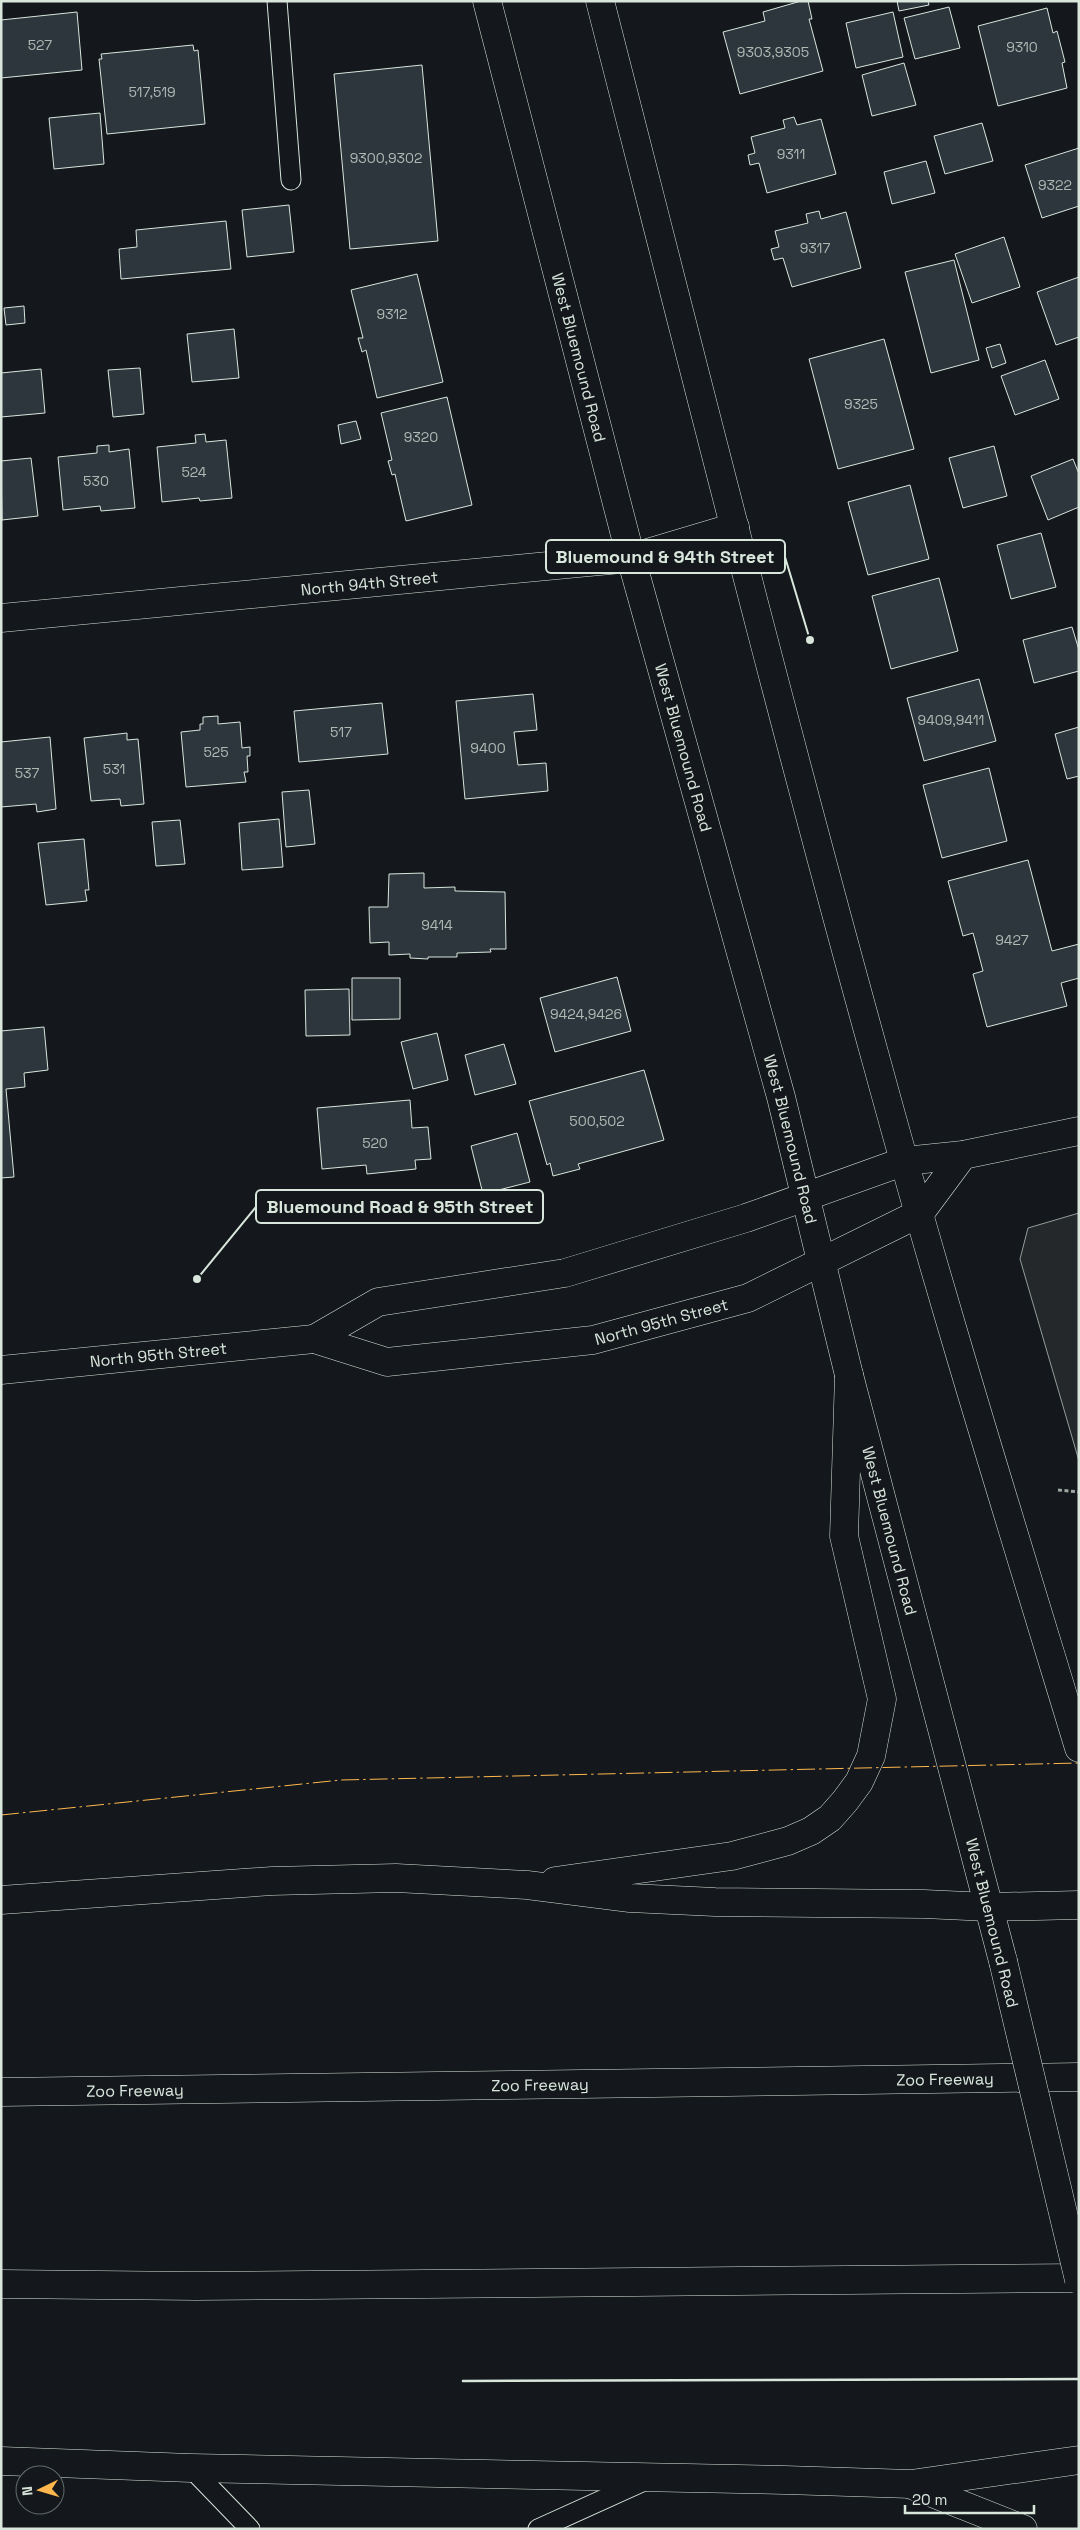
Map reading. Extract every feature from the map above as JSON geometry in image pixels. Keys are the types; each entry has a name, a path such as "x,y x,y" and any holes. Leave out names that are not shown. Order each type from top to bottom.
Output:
{"main road":[{"name":"West Bluemound Road","path":"486,1 632,558 775,1074 849,1375 1003,1961 1079,2279"},
{"path":"600,1 787,732 904,1161 946,1308 1079,1748"},
{"name":"North 94th Street","path":"1,618 632,558 735,528"},
{"name":"North 95th Street","path":"314,1339 378,1302 564,1273 746,1218 904,1161 963,1155 1079,1131"},
{"name":"North 95th Street","path":"1,1370 314,1339 387,1362 592,1340 748,1298 920,1213 963,1155"},
{"path":"526,1885 732,1856 788,1841 812,1831 830,1818 859,1782 871,1756 882,1699 844,1536 849,1375"},
{"path":"1,1900 272,1881 346,1878 451,1880 526,1885 630,1898 989,1907 1079,1905"},
{"name":"Zoo Freeway","path":"1,2092 1079,2077"},
{"path":"1,2284 206,2286 1079,2279"},
{"path":"1,2461 191,2468 911,2484 1079,2460"},
{"path":"911,2484 1023,2529"}],"lane":[{"path":"277,1 291,180"},
{"path":"191,2468 250,2529"},
{"path":"538,2529 651,2477"}],"path":[{"path":"1058,1490 1079,1492"}],"shaded area":[{"path":"1079,1213 1079,1461 1020,1259 1028,1228"}],"building":[{"path":"801,1 808,1 812,19 809,19 823,71 740,94 723,32 765,21 763,12"},
{"path":"897,1 928,1 929,5 899,11"},
{"path":"949,7 960,48 915,59 904,18"},
{"path":"1047,8 1053,33 1057,31 1065,62 1062,63 1067,88 998,106 978,26"},
{"path":"77,12 82,70 1,78 1,20"},
{"path":"893,12 903,57 856,68 846,23"},
{"path":"193,45 194,51 198,50 205,124 107,134 99,59 102,59 101,54"},
{"path":"904,63 916,105 872,116 862,75"},
{"path":"422,65 438,241 350,249 334,74"},
{"path":"100,113 104,164 54,169 49,118"},
{"path":"794,117 797,125 821,119 836,174 767,193 759,163 750,165 748,155 755,153 751,137 785,128 783,120"},
{"path":"982,123 993,161 945,174 934,136"},
{"path":"1079,148 1079,206 1042,218 1025,165"},
{"path":"926,161 935,193 892,204 884,172"},
{"path":"289,205 294,252 247,257 242,210"},
{"path":"819,211 821,219 846,212 861,268 792,287 783,258 774,260 771,249 779,247 775,231 808,223 806,214"},
{"path":"226,221 231,269 121,279 119,249 137,247 136,230"},
{"path":"1004,237 1020,287 972,303 955,254"},
{"path":"954,260 979,360 931,373 905,272"},
{"path":"417,274 443,382 377,398 366,350 362,352 358,338 363,338 351,290"},
{"path":"1079,277 1079,337 1056,345 1037,292"},
{"path":"24,306 25,323 6,325 4,308"},
{"path":"234,329 239,378 192,382 187,334"},
{"path":"884,339 914,449 838,469 809,359"},
{"path":"1000,344 1006,363 992,368 986,348"},
{"path":"1045,360 1059,399 1015,415 1001,376"},
{"path":"140,368 144,414 113,417 108,370"},
{"path":"41,369 45,413 1,417 1,373"},
{"path":"447,397 472,505 406,521 395,474 392,475 388,461 392,460 381,413"},
{"path":"356,421 361,439 341,444 338,425"},
{"path":"205,434 206,442 226,440 232,498 200,501 199,498 162,502 157,447 196,443 195,435"},
{"path":"109,445 109,452 129,449 135,508 101,511 100,506 63,510 58,457 97,453 97,446"},
{"path":"994,446 1007,496 963,508 949,458"},
{"path":"31,458 38,516 2,520 1,461"},
{"path":"1073,459 1079,474 1079,507 1048,520 1031,476"},
{"path":"910,485 929,559 868,575 848,502"},
{"path":"1041,533 1056,587 1011,599 997,545"},
{"path":"939,578 958,651 891,669 872,596"},
{"path":"1072,627 1079,650 1079,671 1034,683 1023,640"},
{"path":"979,679 996,741 924,761 907,698"},
{"path":"533,694 537,730 514,732 518,765 546,763 548,791 465,799 456,701"},
{"path":"382,703 388,754 299,762 294,711"},
{"path":"218,716 218,724 240,722 242,748 250,747 250,756 247,756 248,772 244,772 246,782 186,787 181,732 200,730 200,724 203,724 203,717"},
{"path":"1079,727 1079,776 1067,779 1055,734"},
{"path":"127,733 127,740 138,739 144,804 121,806 120,799 91,801 84,738"},
{"path":"50,737 56,809 37,812 36,804 1,807 1,742"},
{"path":"989,768 1007,841 942,858 923,785"},
{"path":"309,790 315,844 286,847 282,792"},
{"path":"279,819 283,867 242,870 239,823"},
{"path":"180,820 185,864 156,866 152,822"},
{"path":"84,839 89,890 85,890 87,901 46,905 38,843"},
{"path":"1028,860 1052,951 1079,944 1079,978 1061,983 1067,1006 987,1027 973,974 983,971 973,933 963,936 948,881"},
{"path":"424,873 424,888 455,887 455,891 505,892 506,949 490,949 491,952 457,953 457,957 428,957 428,959 410,958 410,954 389,955 389,942 370,943 369,907 388,907 389,874"},
{"path":"617,977 631,1031 555,1052 540,998"},
{"path":"352,978 400,978 400,1019 352,1020"},
{"path":"349,989 350,1035 306,1036 305,990"},
{"path":"44,1027 48,1070 24,1073 25,1087 6,1089 14,1177 1,1178 1,1031"},
{"path":"437,1033 448,1080 413,1089 401,1042"},
{"path":"504,1044 516,1084 475,1095 465,1055"},
{"path":"644,1070 664,1140 578,1164 580,1169 553,1176 550,1163 547,1165 529,1101"},
{"path":"410,1100 412,1128 428,1127 431,1159 415,1160 416,1169 367,1174 366,1165 322,1169 317,1108"},
{"path":"517,1133 530,1182 483,1194 471,1146"}],"wall":[{"path":"463,2381 1079,2379"}],"power":[{"path":"1,1815 341,1780 1079,1763"}],"place":[{"name":"Bluemound & 94th Street","path":"810,640"},
{"name":"Bluemound Road & 95th Street","path":"197,1279"}]}
